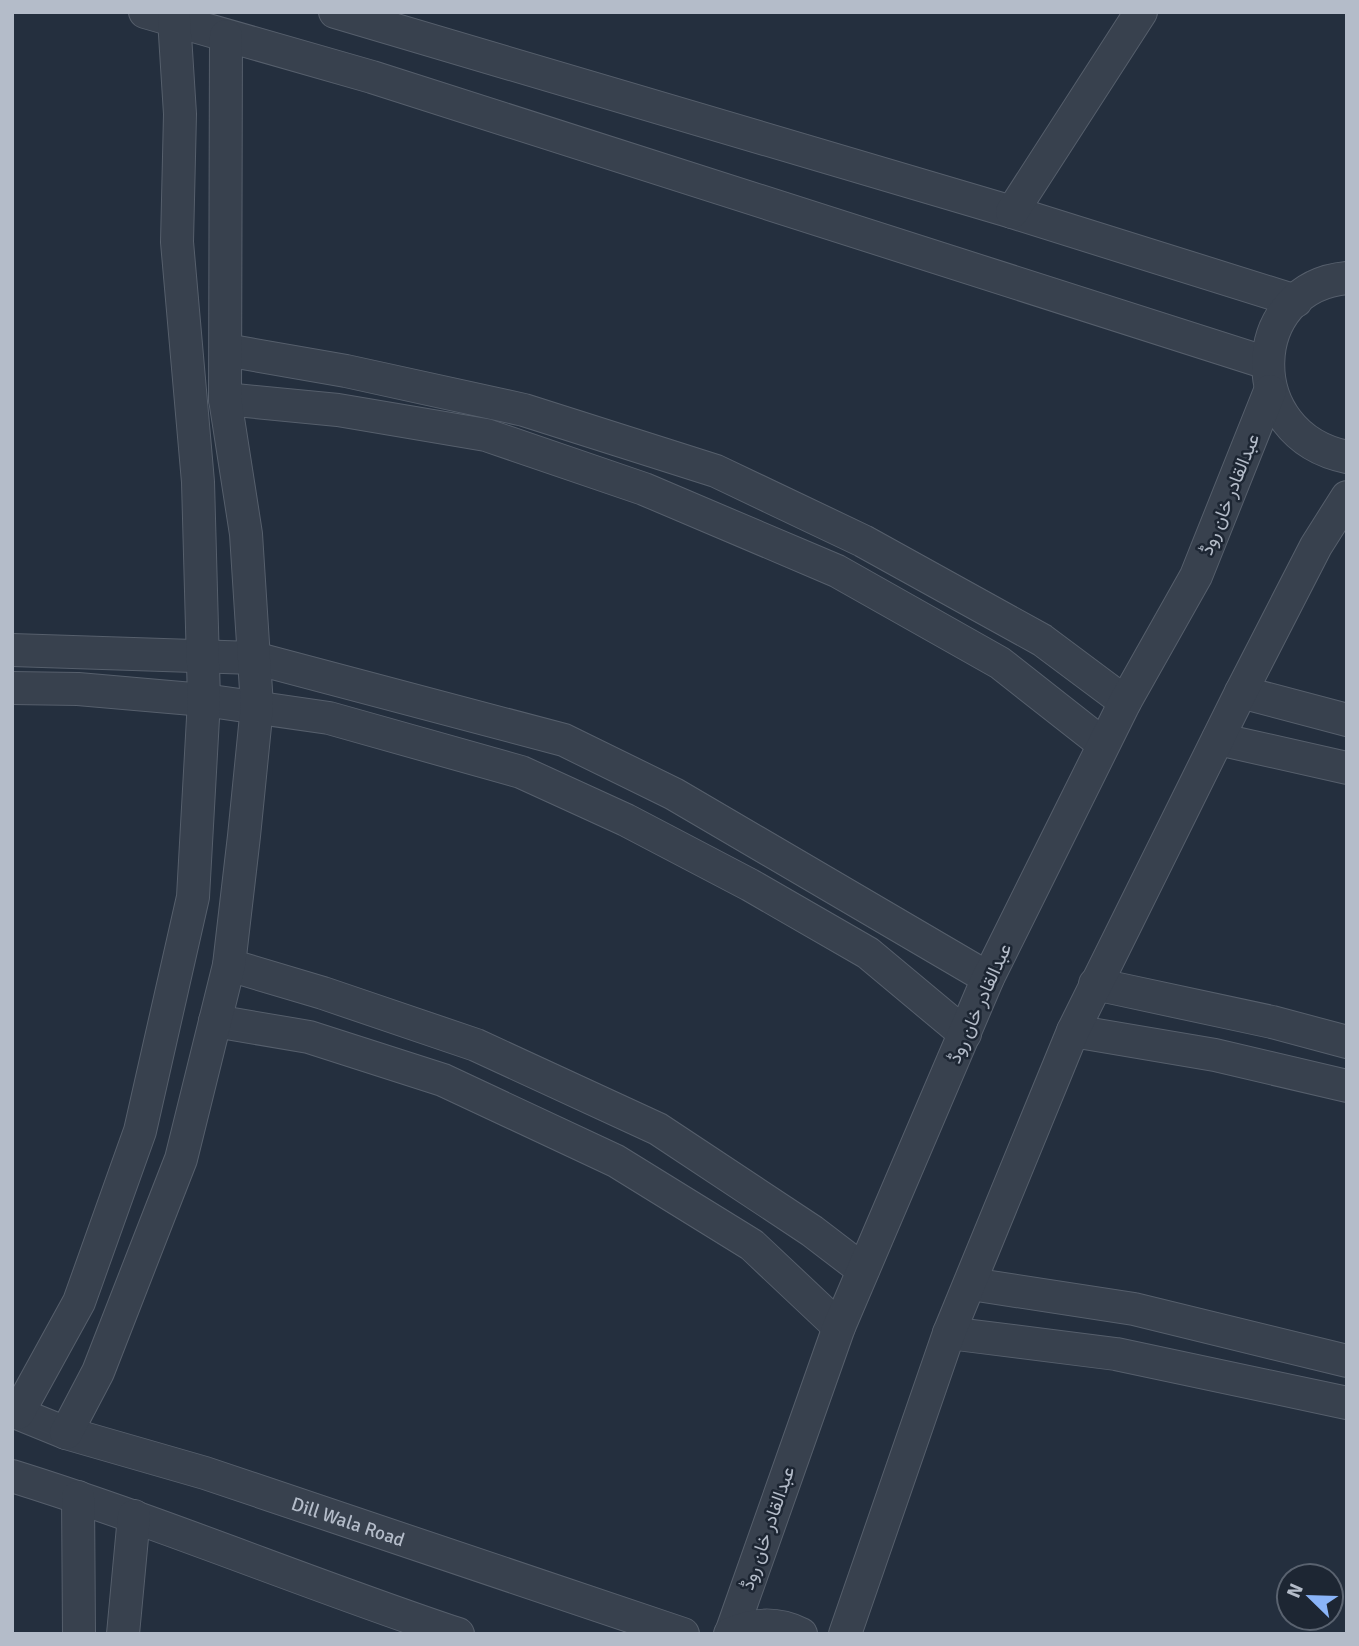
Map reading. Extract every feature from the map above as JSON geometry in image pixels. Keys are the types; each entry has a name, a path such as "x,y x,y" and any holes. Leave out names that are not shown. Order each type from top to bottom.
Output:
{"street":[{"path":"335,12 1012,212 1296,301 1315,287 1347,278"},
{"path":"1012,212 1141,12"},
{"path":"15,1412 79,1303 140,1131 193,897 204,700 198,482 177,242 180,114 160,16 372,77 1269,377 1278,412 1291,429 1308,444 1347,457"},
{"path":"66,1433 98,1372 181,1159 229,965 257,706 246,534 225,400 226,36"},
{"name":"عبدالقادر خان روڈ","path":"731,1633 839,1327 863,1270 988,978 1103,744 1196,576 1269,377 1271,340 1281,319 1296,301"},
{"path":"226,350 346,371 524,410 716,471 863,541 1042,640 1125,702"},
{"path":"225,400 338,410 486,435 644,489 837,571 1000,663 1103,744"},
{"path":"845,1634 949,1333 1073,1031 1241,692 1316,546 1347,497"},
{"path":"12,650 254,658 564,740 674,794 988,978"},
{"path":"12,688 78,689 257,706 329,718 520,772 626,820 750,885 868,953 965,1034"},
{"path":"1241,692 1347,720"},
{"path":"1218,738 1347,768"},
{"path":"229,965 323,993 476,1045 658,1129 812,1231 863,1270"},
{"path":"1095,984 1272,1022 1347,1042"},
{"path":"215,1021 309,1037 443,1080 616,1161 752,1245 839,1327"},
{"path":"1073,1031 1215,1055 1347,1086"},
{"path":"971,1284 1134,1309 1347,1361"},
{"path":"949,1333 1116,1354 1347,1402"},
{"name":"Dill Wala Road","path":"15,1412 66,1433 205,1473 683,1634"},
{"path":"12,1476 134,1516 332,1592 458,1634"},
{"path":"78,1497 79,1634"},
{"path":"122,1634 134,1516"},
{"path":"731,1633 750,1626 769,1624 801,1634"}]}
